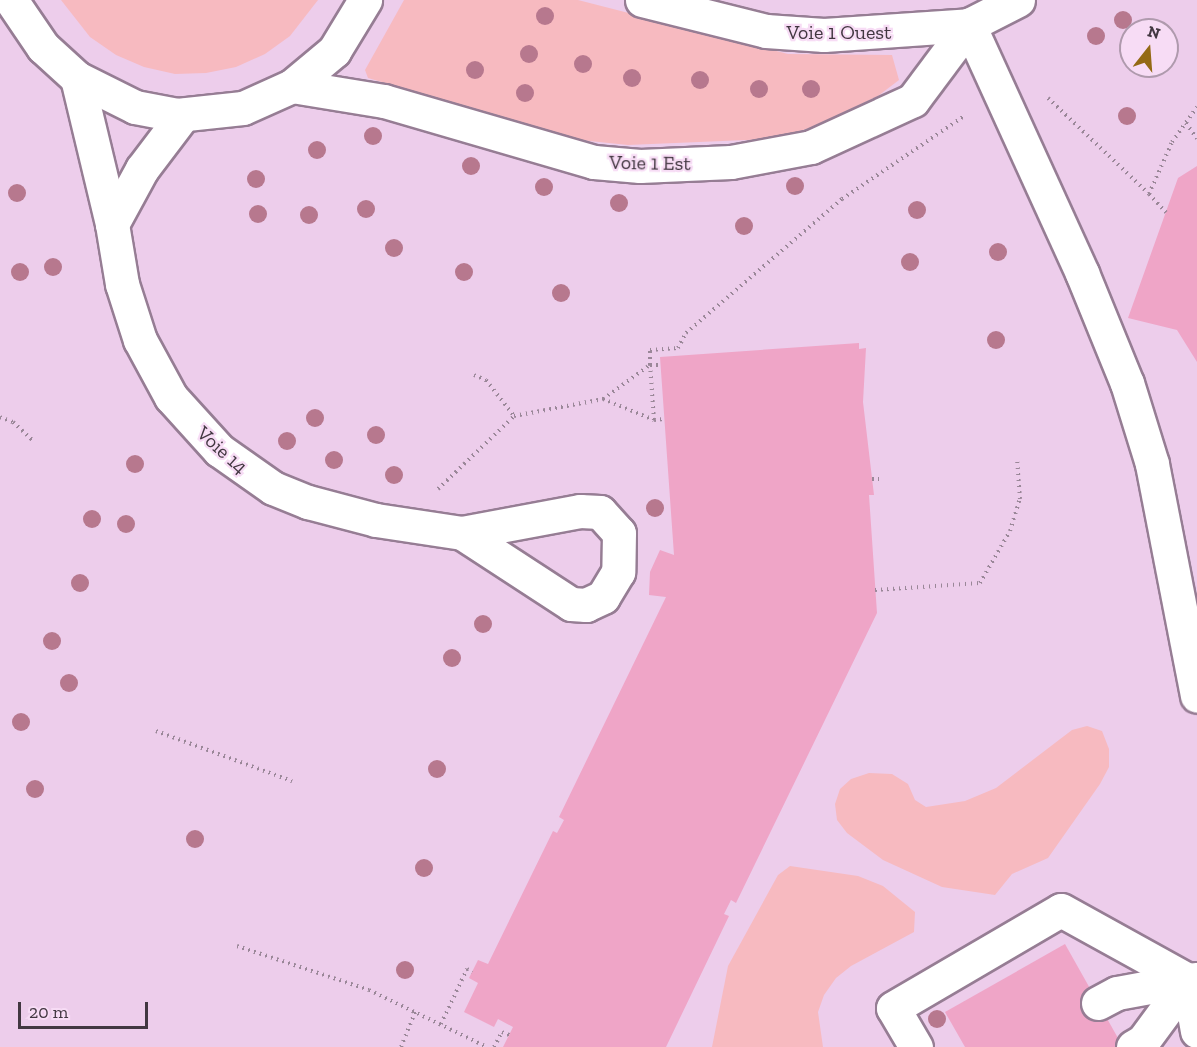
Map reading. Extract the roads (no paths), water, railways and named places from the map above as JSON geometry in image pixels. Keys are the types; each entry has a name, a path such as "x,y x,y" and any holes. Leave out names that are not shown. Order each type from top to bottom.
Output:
{"lane":[{"path":"10,0 43,47 77,78 135,107 183,115 243,108 292,86 334,51 365,0"},
{"name":"Voie 1 Ouest","path":"642,0 743,26 806,35 969,25"},
{"path":"1018,0 969,25 1078,264 1127,383 1154,474 1197,696"},
{"name":"Voie 1 Est","path":"292,86 384,101 548,152 594,162 640,166 742,161 811,147 913,100 969,25"},
{"name":"Voie 14","path":"77,78 112,224 122,284 144,349 171,397 219,450 260,482 308,502 364,518 462,533"},
{"path":"112,224 142,169 183,115"},
{"path":"916,1047 893,1008 1061,910 1192,979"},
{"path":"1098,1004 1117,993 1192,979"},
{"path":"1192,979 1197,1031"},
{"path":"1133,1047 1143,1041 1192,979"}]}
